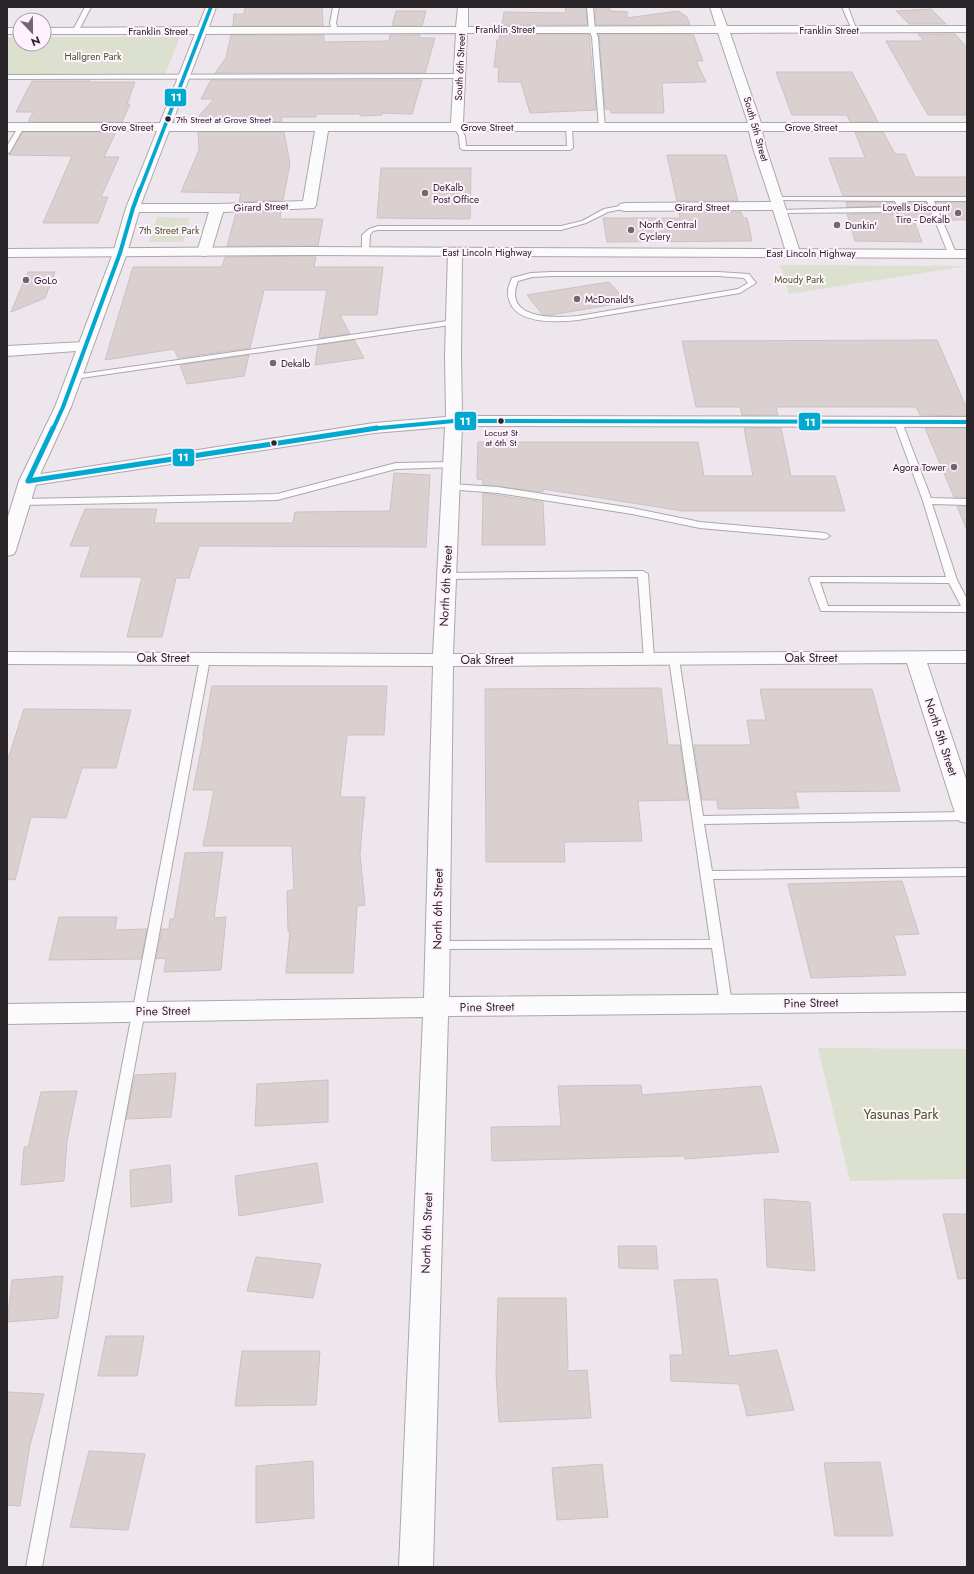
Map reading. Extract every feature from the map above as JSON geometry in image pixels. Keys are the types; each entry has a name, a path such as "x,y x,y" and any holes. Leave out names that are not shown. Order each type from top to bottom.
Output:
{"street":[{"path":"7,550 28,481 63,407 120,253 133,208 211,7"},
{"name":"South 6th Street","path":"458,127 463,7"},
{"name":"South 5th Street","path":"715,7 754,119 754,127 779,205 787,240 792,252"},
{"name":"Franklin Street","path":"52,31 462,29 967,29"},
{"name":"Girard Street","path":"133,208 217,208 309,205 322,126"},
{"name":"Grove Street","path":"7,127 967,127"},
{"name":"Girard Street","path":"625,207 779,205"},
{"path":"204,252 217,208"},
{"name":"East Lincoln Highway","path":"7,253 366,251 967,254"},
{"name":"North 6th Street","path":"416,1567 436,1007 443,660 454,421 455,252"},
{"path":"7,351 84,347"},
{"path":"28,481 374,428 454,421 967,422"},
{"name":"Oak Street","path":"7,658 443,660 967,657"},
{"name":"North 5th Street","path":"915,658 967,816"},
{"name":"Pine Street","path":"7,1014 436,1007 967,1002"}],"lane":[{"path":"75,32 88,7"},
{"path":"335,30 333,23 336,7"},
{"path":"590,7 592,30 595,37 602,128"},
{"path":"845,7 855,30"},
{"path":"7,77 460,76"},
{"path":"7,152 21,127"},
{"path":"458,127 462,136 463,148 570,148 569,128"},
{"path":"779,205 896,210 901,208 898,199"},
{"path":"779,205 898,199 967,199"},
{"path":"930,199 952,253"},
{"path":"366,251 366,235 371,230 378,228 561,228 584,222 606,210 625,207"},
{"path":"551,274 718,274 746,276 752,283 740,291 560,320 524,315 513,303 510,294 515,280 531,275 551,274"},
{"path":"74,377 454,322"},
{"path":"898,422 927,501 952,580 967,608 824,609 814,579 952,580"},
{"path":"22,502 277,497 396,466 451,476 498,490 632,511 700,525 825,536"},
{"path":"927,501 967,502"},
{"path":"446,576 643,574 649,659"},
{"path":"34,1567 205,659"},
{"path":"674,659 726,1004"},
{"path":"698,820 967,816"},
{"path":"707,875 967,872"},
{"path":"437,945 717,944"}],"green space":[{"name":"Hallgren Park","path":"7,37 12,37 12,52 52,52 52,37 180,37 165,75 7,75"},
{"name":"7th Street Park","path":"157,217 190,218 183,242 149,242"},
{"name":"Moudy Park","path":"780,265 967,266 789,294"},
{"name":"Yasunas Park","path":"818,1048 967,1049 967,1179 850,1181"}],"building":[{"path":"245,7 322,7 323,26 233,26 234,14 244,14"},
{"path":"566,7 586,7 587,25 502,25 504,12 565,13"},
{"path":"595,7 610,7 610,11 628,12 626,18 678,11 687,17 690,25 596,25"},
{"path":"931,9 946,24 909,24 896,11"},
{"path":"396,11 426,11 422,26 392,26"},
{"path":"500,34 589,34 596,110 530,113 521,82 498,82 499,67 494,67 497,40 499,40"},
{"path":"599,34 693,34 703,61 696,61 706,82 662,83 664,113 611,113 610,109 605,109"},
{"path":"918,34 955,34 967,48 967,115 928,115 886,41 924,41"},
{"path":"231,35 324,35 324,42 389,41 390,35 420,35 420,38 435,38 425,73 215,73 226,58"},
{"path":"776,72 852,72 878,122 850,122 847,115 792,115"},
{"path":"211,80 422,80 412,114 382,113 382,115 360,116 360,114 316,114 316,117 281,117 282,122 198,122 198,117 214,99 201,99"},
{"path":"32,81 135,82 127,104 130,104 122,122 28,122 33,112 16,112"},
{"path":"23,132 116,132 104,157 119,157 101,197 108,197 98,223 43,223 72,156 9,155"},
{"path":"198,132 284,132 290,164 283,200 239,202 241,193 181,192 199,150"},
{"path":"855,132 883,132 895,154 905,154 915,177 967,177 967,196 843,196 829,158 865,158"},
{"path":"667,155 726,155 738,201 677,201"},
{"name":"DeKalb Post Office","path":"381,168 471,168 470,219 377,218"},
{"path":"846,202 894,202 895,206 847,207"},
{"path":"904,202 926,202 933,220 914,221 922,242 855,241 847,214 896,214 905,209"},
{"path":"936,202 967,202 967,220 944,220"},
{"path":"281,211 280,219 323,219 318,246 227,246 236,213"},
{"path":"679,212 741,212 743,218 747,218 752,241 607,242 603,218 680,218"},
{"path":"225,257 316,257 314,267 383,267 377,315 340,315 350,334 319,338 327,290 264,290 250,348 178,358 174,349 105,360 133,267 222,267"},
{"path":"28,272 55,272 45,298 11,312"},
{"name":"McDonald's","path":"609,282 627,302 545,315 542,314 527,295"},
{"path":"354,340 364,358 315,365 318,345"},
{"path":"937,340 967,409 967,416 920,415 916,407 776,407 778,415 742,415 740,407 696,407 682,341"},
{"path":"249,355 244,376 187,384 180,365"},
{"path":"744,428 781,428 791,476 835,476 845,511 683,511 543,489 543,492 483,485 483,480 477,479 478,442 698,442 704,476 753,476"},
{"path":"925,428 967,428 967,498 954,497"},
{"path":"394,473 430,475 426,547 199,546 189,578 176,578 162,637 127,637 142,577 80,577 91,546 70,546 85,509 157,509 154,523 293,523 295,512 390,511"},
{"path":"483,493 543,502 545,545 482,545"},
{"path":"957,506 967,506 967,528 966,528"},
{"path":"212,686 387,686 384,735 347,735 340,797 365,797 360,854 365,905 357,906 353,973 286,973 290,931 288,931 287,891 294,890 292,846 203,846 214,790 193,790"},
{"path":"661,688 668,745 680,745 688,800 638,801 642,841 564,842 565,862 486,862 485,689"},
{"path":"760,689 872,689 900,791 795,792 799,808 718,809 717,800 702,800 694,745 751,745 747,720 766,720"},
{"path":"24,709 131,710 116,768 82,768 66,818 31,817 15,880 7,879 7,762"},
{"path":"223,852 214,918 226,917 221,970 164,972 166,958 156,959 162,929 169,929 170,919 174,919 185,853"},
{"path":"902,881 919,934 894,935 906,975 811,978 788,884"},
{"path":"59,917 117,917 115,930 147,929 141,959 49,960"},
{"path":"176,1073 171,1117 126,1119 135,1075"},
{"path":"328,1080 328,1122 255,1126 257,1084"},
{"path":"641,1085 642,1095 761,1086 779,1152 685,1159 685,1156 492,1161 491,1127 561,1126 558,1086"},
{"path":"77,1091 67,1141 64,1181 21,1185 24,1147 28,1147 41,1092"},
{"path":"317,1163 323,1202 239,1216 235,1176"},
{"path":"170,1165 172,1202 131,1207 130,1170"},
{"path":"764,1199 810,1202 815,1271 767,1267"},
{"path":"943,1214 967,1214 967,1278 958,1279"},
{"path":"618,1246 656,1246 658,1269 619,1268"},
{"path":"256,1257 321,1264 313,1298 247,1291"},
{"path":"63,1276 58,1318 7,1322 12,1280"},
{"path":"717,1279 729,1356 777,1350 794,1410 747,1416 739,1384 671,1381 670,1355 683,1355 674,1280"},
{"path":"498,1298 566,1298 568,1371 587,1370 591,1418 499,1422 496,1374"},
{"path":"106,1336 144,1336 137,1376 98,1376"},
{"path":"242,1351 320,1351 316,1405 235,1406"},
{"path":"7,1392 44,1394 30,1445 20,1506 7,1505"},
{"path":"89,1451 145,1454 128,1530 70,1527"},
{"path":"313,1461 314,1518 256,1523 256,1466"},
{"path":"880,1462 893,1536 835,1536 824,1463"},
{"path":"602,1464 608,1517 557,1520 552,1468"}],"transit line":[{"name":"11","path":"28,481 63,407 120,253 133,208 211,7"},
{"name":"11","path":"28,481 374,428 454,421 967,422"}],"place":[{"name":"7th Street at Grove Street","path":"168,119"},
{"name":"DeKalb Post Office","path":"425,193"},
{"name":"Lovells Discount Tire - DeKalb","path":"958,213"},
{"name":"Dunkin'","path":"837,225"},
{"name":"North Central Cyclery","path":"631,230"},
{"name":"GoLo","path":"26,280"},
{"name":"McDonald's","path":"577,299"},
{"name":"Dekalb","path":"273,363"},
{"name":"Locust St at 6th St","path":"501,421"},
{"name":"Agora Tower","path":"954,467"}]}
